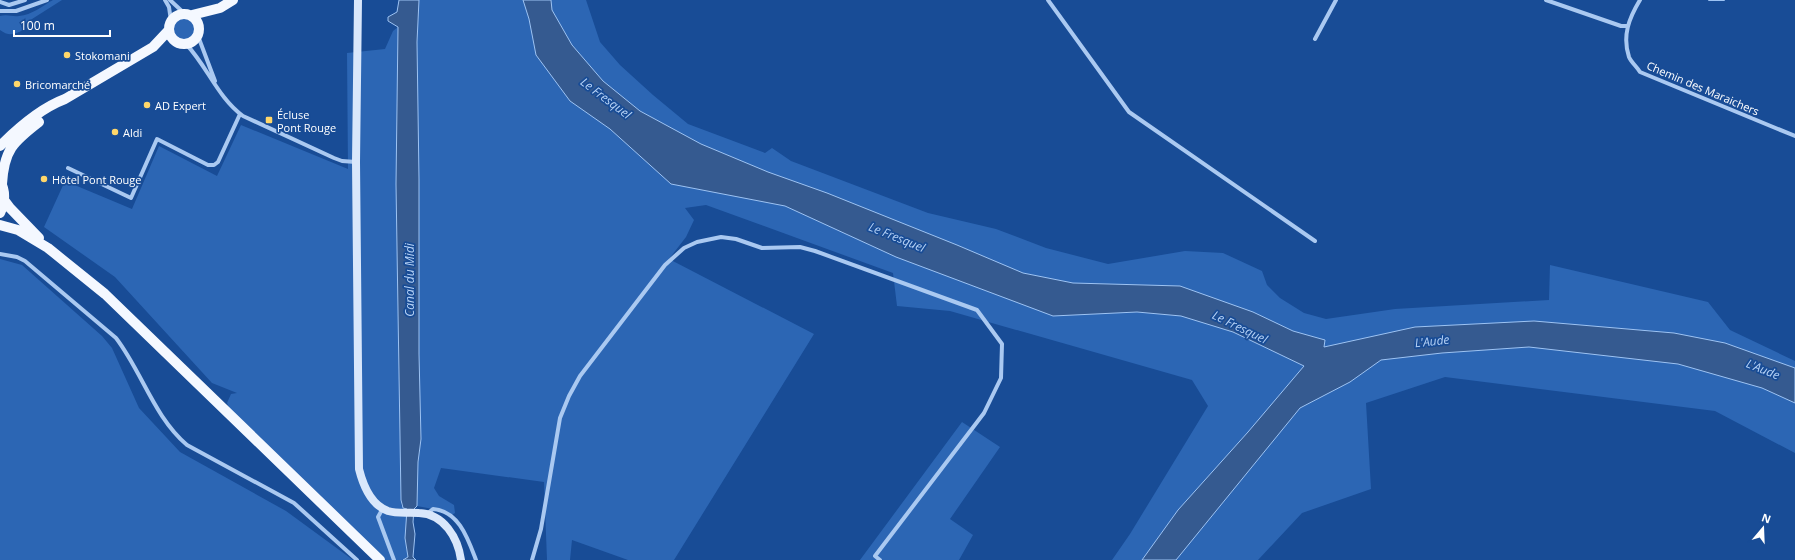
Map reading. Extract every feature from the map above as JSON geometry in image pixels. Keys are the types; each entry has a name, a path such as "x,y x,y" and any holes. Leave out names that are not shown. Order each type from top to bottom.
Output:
{"main road":[{"path":"153,47 191,43 220,8 233,0"},
{"path":"0,146 18,129 54,103 65,99 153,47 170,26 175,17 220,8"},
{"path":"188,14 196,19 199,32"},
{"path":"170,26 170,34 181,43"},
{"path":"0,213 4,200 1,182 5,157 23,134 58,107 65,99"},
{"path":"4,200 48,248 129,315 380,560"},
{"path":"0,225 18,230 48,248"}],"street":[{"path":"0,2 9,5 25,0"},
{"path":"0,11 16,11 48,0"},
{"path":"165,0 169,7 170,26"},
{"path":"170,0 188,14"},
{"path":"358,0 356,162 359,470 362,482 368,494 376,504 388,511 423,513 433,509 442,510 455,520 464,531 476,560"},
{"path":"1048,0 1129,112 1315,241"},
{"path":"1315,39 1336,0"},
{"path":"1546,0 1621,26 1627,26 1631,15 1640,0"},
{"name":"Chemin des Maraichers","path":"1627,26 1626,36 1630,57 1640,72 1795,136"},
{"path":"199,32 220,91"},
{"path":"181,43 194,53 232,108 240,114 334,158 342,161 356,162"},
{"path":"68,168 131,198 157,140 208,165 214,165 218,162 240,114"},
{"path":"532,560 541,529 560,418 569,396 580,376 665,265 684,248 696,242 721,237 736,239 762,248 800,247 815,250 978,310 1002,344 1001,378 984,413 875,556 880,560"},
{"path":"0,254 17,257 25,261 116,338 125,350 167,424 176,436 187,445 294,503 357,560"},
{"path":"383,508 378,517 394,560"},
{"path":"423,513 445,524 454,537 460,550 461,560"}],"shaded area":[{"path":"53,0 62,0 21,26 23,30 11,34 0,30 0,16 17,16 28,14"},
{"path":"419,0 586,0 600,42 620,65 688,124 765,153 772,148 791,161 928,213 996,229 1046,248 1108,264 1185,251 1223,253 1262,271 1267,285 1280,298 1304,313 1326,319 1395,309 1549,300 1550,265 1708,302 1730,330 1795,361 1795,453 1715,411 1445,377 1366,403 1371,489 1302,513 1258,560 1112,560 1130,534 1208,406 1192,380 950,311 897,306 893,273 706,205 685,208 694,220 686,237 669,259 814,334 674,560 628,560 572,540 570,560 547,560 544,482 441,468 434,488 439,496 454,505 455,513 450,516 433,509 417,506 418,462 421,439 417,42"},
{"path":"185,17 190,18 196,24 196,34 190,40 185,41 180,40 174,34 173,29 174,24 180,18"},
{"path":"398,27 396,184 401,505 403,508 407,509 408,557 402,560 380,560 233,416 227,403 231,394 237,393 212,383 115,277 44,227 65,181 132,209 159,146 217,176 241,125 348,169 347,53 385,49 393,31"},
{"path":"0,259 22,265 102,336 112,348 139,408 180,452 286,511 353,560 0,560"},
{"path":"962,422 1000,447 950,519 973,535 959,560 860,560"}],"water":[{"name":"Canal du Midi","path":"399,0 419,0 417,42 421,439 418,462 417,506 414,509 413,522 415,534 413,557 416,560 403,560 408,557 405,538 407,509 403,508 401,500 396,184 398,27 388,21 388,17 397,12"},
{"path":"523,0 551,0 552,10 572,45 603,81 640,111 701,144 768,172 827,193 957,245 1023,273 1073,283 1180,286 1253,312 1293,331 1325,340 1324,347 1415,327 1534,321 1674,333 1725,343 1795,368 1795,403 1762,388 1678,364 1529,347 1442,353 1381,360 1350,382 1300,408 1176,560 1142,560 1178,510 1248,432 1304,366 1233,332 1181,316 1137,312 1053,316 896,257 785,206 671,184 610,129 570,101 536,55 529,19"}],"waterway":[{"path":"1709,0 1724,0"}],"place":[{"name":"Stokomani","path":"67,55"},
{"name":"Bricomarché","path":"17,84"},
{"name":"AD Expert","path":"147,105"},
{"name":"Écluse Pont Rouge","path":"269,120"},
{"name":"Aldi","path":"115,132"},
{"name":"Hôtel Pont Rouge","path":"44,179"}],"water label":[{"name":"Le Fresquel","path":"606,98"},
{"name":"Le Fresquel","path":"897,237"},
{"name":"Le Fresquel","path":"1240,327"},
{"name":"L'Aude","path":"1432,341"},
{"name":"L'Aude","path":"1763,369"}]}
